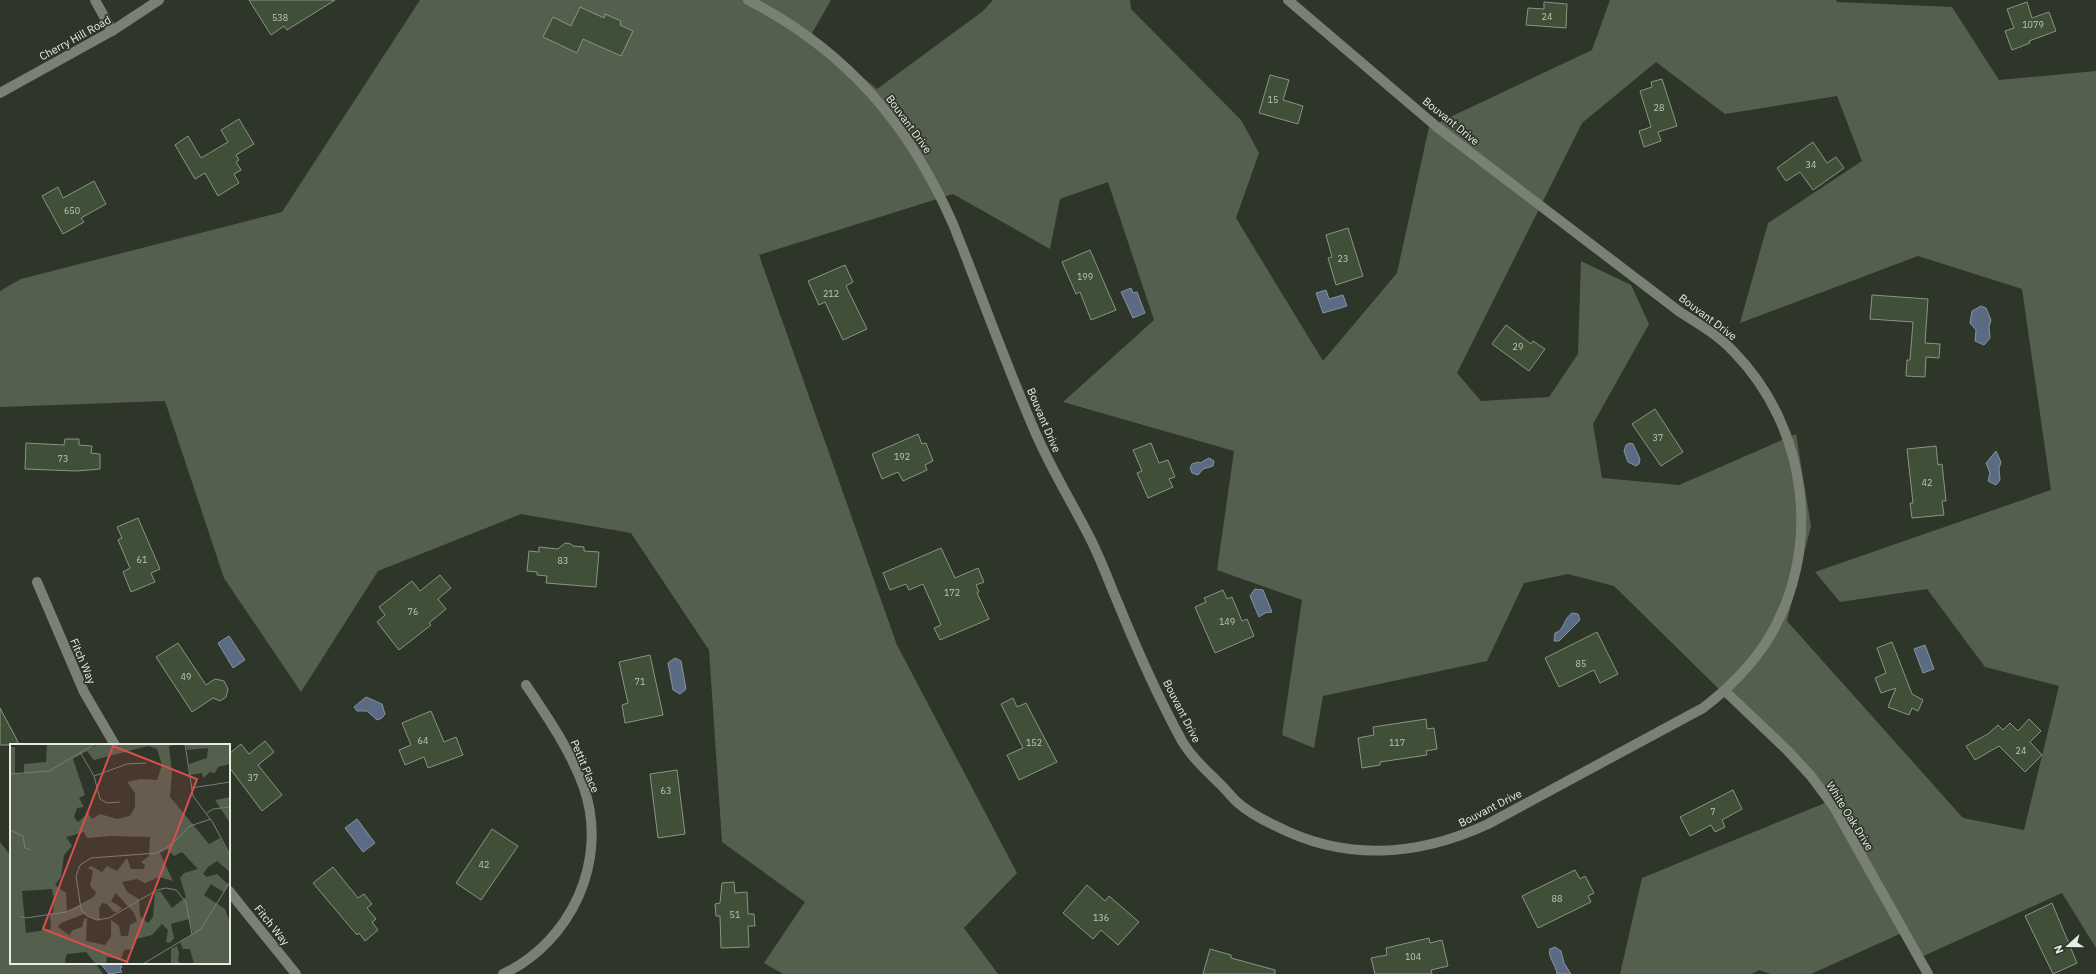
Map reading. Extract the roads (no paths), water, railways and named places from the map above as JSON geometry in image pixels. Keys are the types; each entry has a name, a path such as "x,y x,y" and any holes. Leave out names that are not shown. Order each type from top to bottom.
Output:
{"street":[{"path":"95,0 112,31"},
{"name":"Cherry Hill Road","path":"0,93 112,31 159,0"},
{"name":"Bouvant Drive","path":"748,0 799,30 834,57 866,88 895,122 917,152 938,191 953,224 1036,433 1060,485 1092,541 1138,649 1182,741 1195,760 1238,803 1261,819 1286,832 1316,843 1348,849 1376,851 1408,850 1436,844 1462,836 1488,824 1703,708 1725,691 1748,667 1767,640 1781,615 1792,585 1800,553 1802,525 1801,498 1795,460 1786,432 1761,384 1733,351 1708,330 1680,312 1437,127 1288,0"},
{"name":"Fitch Way","path":"37,582 84,692 114,744"},
{"name":"Pettit Place","path":"503,974 534,955 552,939 567,920 577,902 586,877 592,832 590,809 584,788 574,764 555,727 526,685"},
{"name":"White Oak Drive","path":"1725,691 1787,750 1811,776 1834,807 1928,974"},
{"name":"Fitch Way","path":"230,892 296,974"}],"water":[{"path":"1131,288 1133,293 1137,292 1145,313 1133,318 1121,292"},
{"path":"1326,290 1329,299 1343,295 1347,306 1323,313 1316,293"},
{"path":"1981,306 1986,308 1991,320 1989,327 1990,338 1984,345 1975,341 1976,330 1970,323 1972,311"},
{"path":"1630,443 1633,444 1640,459 1639,464 1636,466 1628,462 1624,451 1626,445"},
{"path":"1996,451 2001,462 1999,469 2000,480 1996,485 1988,481 1990,473 1986,463"},
{"path":"1209,458 1214,461 1213,466 1203,469 1198,475 1192,473 1190,468 1192,464 1198,462 1200,463"},
{"path":"1255,589 1263,590 1272,612 1265,613 1259,617 1250,596"},
{"path":"1572,613 1578,614 1580,620 1559,641 1554,641 1555,633 1561,629 1569,615"},
{"path":"229,636 245,660 233,668 218,643"},
{"path":"1925,645 1934,669 1923,673 1914,649"},
{"path":"675,658 681,661 686,689 680,694 673,690 668,663"},
{"path":"366,697 382,704 385,714 382,718 377,720 367,711 357,711 354,707"},
{"path":"357,819 375,843 363,852 345,828"},
{"path":"1555,947 1561,951 1564,963 1571,974 1557,974 1549,952 1550,949"},
{"path":"101,964 120,964 122,967 120,969 122,972 109,974"}]}
